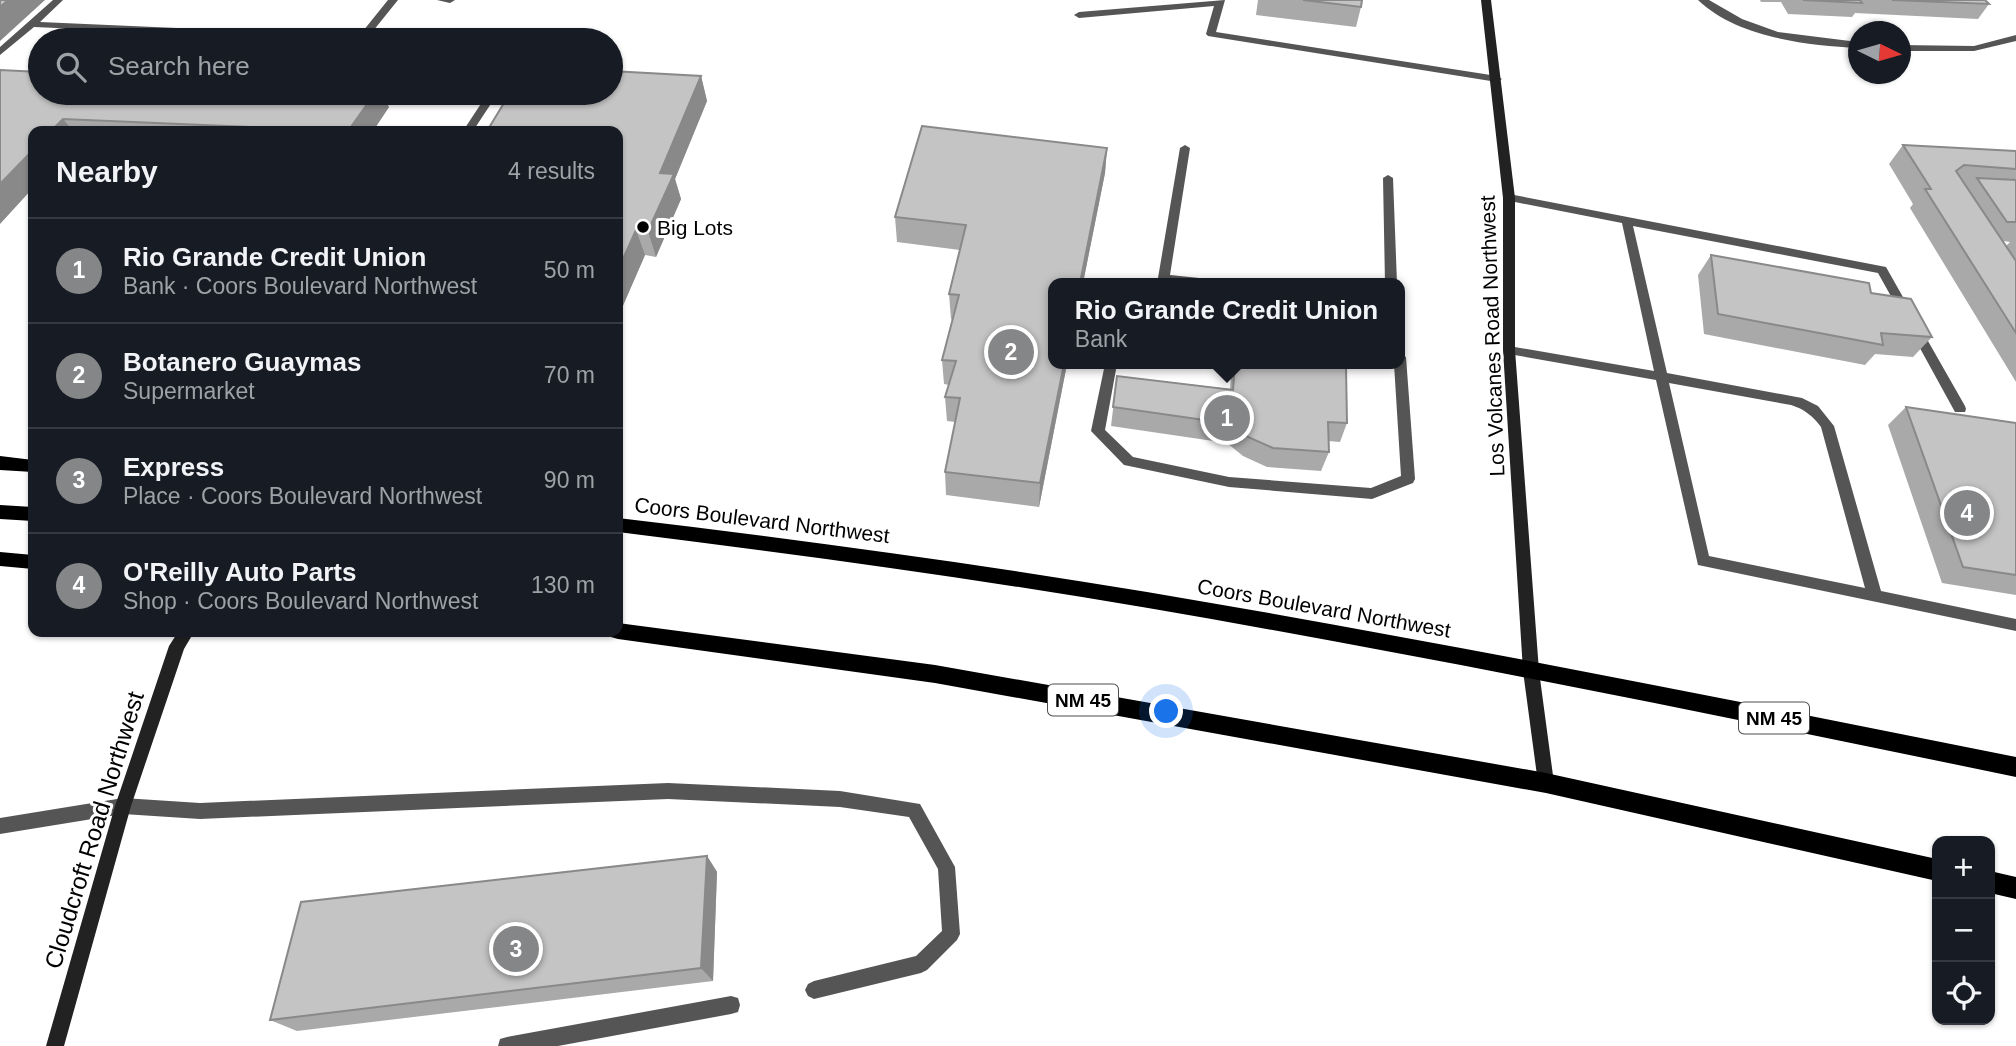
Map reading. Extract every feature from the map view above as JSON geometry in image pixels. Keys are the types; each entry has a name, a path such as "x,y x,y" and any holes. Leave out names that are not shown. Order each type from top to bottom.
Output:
{"main road":[{"path":"0,463 28,466"},
{"path":"0,512 28,514"},
{"name":"Coors Boulevard Northwest","path":"623,526 744,540 1119,596 1531,671 2016,766"},
{"path":"0,559 28,562"},
{"name":"NM 45","path":"623,632 935,674 1546,783 1932,869"},
{"path":"1995,883 2016,888"}],"street":[{"path":"0,52 58,0"},
{"path":"371,28 393,0"},
{"path":"442,0 450,0"},
{"name":"Los Volcanes Road Northwest","path":"1486,0 1509,198 1509,350 1531,671 1546,783"},
{"path":"1703,0 1720,14 1763,32 1815,42 1848,44"},
{"path":"1079,15 1220,1 1211,34 1497,79"},
{"path":"32,24 120,28"},
{"path":"1911,48 1956,50 1998,46 2016,38"},
{"path":"471,126 485,105"},
{"path":"1163,278 1185,148"},
{"path":"1388,178 1391,278"},
{"path":"1509,198 1882,270 1960,409"},
{"path":"1628,222 1703,561 2016,625"},
{"path":"1509,350 1800,402 1817,410 1828,426 1875,596"},
{"path":"1110,369 1098,431 1129,461 1229,482 1371,494 1408,479 1401,369"},
{"name":"Cloudcroft Road Northwest","path":"55,1046 123,806 177,646 183,637"},
{"path":"0,826 123,806 200,811 668,791 840,799 914,810 946,867 951,934 921,964 814,990"},
{"path":"507,1046 731,1005"}],"building":[{"path":"1303,0 1362,0 1361,7"},
{"path":"1803,0 1860,0 1862,3"},
{"path":"1892,0 1985,0 1989,4"},
{"path":"0,70 28,71 28,105 366,105 352,126 229,126 63,119 56,126 28,126 28,155 0,184"},
{"path":"623,72 701,76 660,173 674,174 648,231 636,230 623,259 623,126 490,126 503,105 623,105"},
{"path":"922,126 1107,148 1081,278 1048,278 1048,369 1063,369 1040,483 945,472 960,398 945,397 956,361 942,360 959,295 949,294 966,225 895,217"},
{"path":"1903,145 2016,151 2016,169 1964,165 1956,171 2016,261 2016,333 1925,189 1931,189"},
{"path":"1977,178 2016,180 2016,222 2007,222"},
{"path":"1711,255 1869,283 1871,293 1911,299 1932,337 1881,333 1883,345 1718,314"},
{"path":"1235,369 1346,369 1347,423 1328,422 1329,452 1273,448 1248,437 1232,424 1113,407 1117,376 1233,390"},
{"path":"1906,407 2016,423 2016,575 1963,567"},
{"path":"707,856 701,968 270,1020 301,902"}],"place":[{"name":"Big Lots","path":"643,227"},
{"name":"Botanero Guaymas","path":"1011,352"},
{"name":"Rio Grande Credit Union","path":"1227,418"},
{"name":"O'Reilly Auto Parts","path":"1967,513"},
{"name":"Express","path":"516,949"}]}
